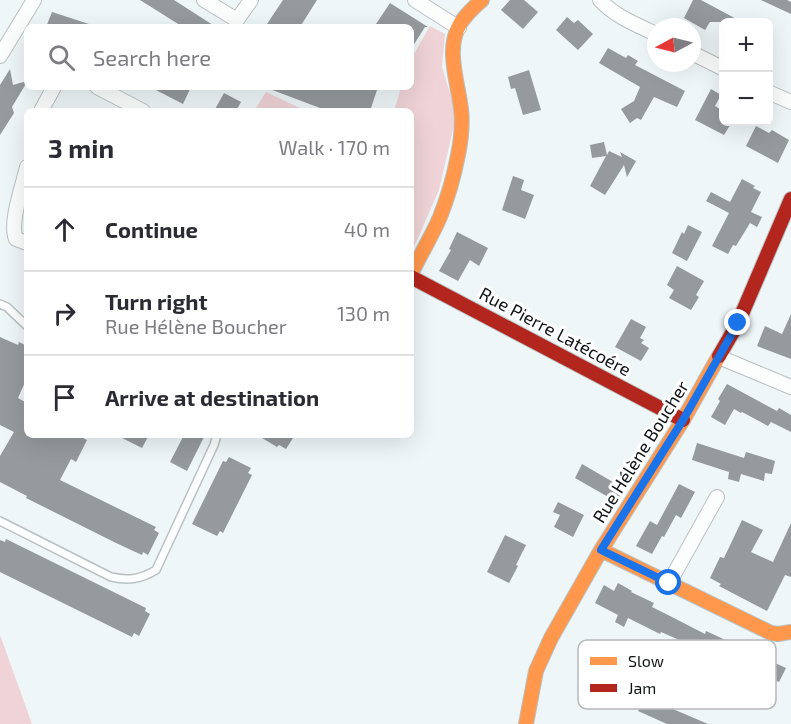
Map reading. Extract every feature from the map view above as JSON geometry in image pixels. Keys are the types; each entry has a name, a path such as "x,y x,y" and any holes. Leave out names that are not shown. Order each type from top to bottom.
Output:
{"street":[{"path":"0,56 34,0"},
{"path":"204,0 237,20 251,0"},
{"path":"415,0 459,28"},
{"path":"414,270 440,215 461,140 463,127 461,98 454,59 459,28 482,0"},
{"path":"600,0 605,7 647,29"},
{"path":"701,58 719,67"},
{"path":"43,108 52,90"},
{"path":"103,90 137,108"},
{"path":"773,94 791,102"},
{"path":"24,180 14,233 16,239 24,242"},
{"name":"Rue Hélène Boucher","path":"526,724 536,670 551,638 601,550 683,420 738,323 791,199"},
{"name":"Rue Pierre Latécoére","path":"414,278 683,420"},
{"path":"719,357 791,387"},
{"path":"669,583 717,497"},
{"path":"601,550 771,633 791,632"}],"lane":[{"path":"0,304 7,307 24,323"},
{"path":"0,521 111,577 123,580 144,577 156,570 216,438"}],"shaded area":[{"path":"430,26 445,34 442,67 453,103 454,125 439,190 414,247 414,108 395,108 400,90 414,90 414,54"},
{"path":"266,92 300,108 256,108"},
{"path":"0,635 32,724 0,724"}],"building":[{"path":"140,0 174,0 211,24 178,24"},
{"path":"283,0 317,0 302,24 267,24"},
{"path":"510,0 524,0 538,12 523,29 501,10"},
{"path":"693,0 701,0 735,18 719,18 719,22 710,22 705,30 701,28 701,18 684,18"},
{"path":"761,0 787,0 791,2 791,14"},
{"path":"390,3 428,27 425,27 414,44 414,24 376,24"},
{"path":"52,12 89,24 47,24"},
{"path":"567,17 574,23 578,20 593,34 578,50 556,30"},
{"path":"608,48 626,58 628,55 638,61 635,65 685,91 677,107 654,97 641,120 637,118 630,123 621,109 634,101 640,87 599,63"},
{"path":"10,69 13,85 24,82 24,87 12,107 14,113 0,135 0,85"},
{"path":"529,70 541,110 523,115 515,88 511,89 508,77"},
{"path":"711,89 719,94 715,106 719,108 719,126 730,126 724,135 695,120"},
{"path":"156,90 190,90 183,104"},
{"path":"272,90 377,90 371,108 320,108"},
{"path":"224,93 241,102 238,108 216,108"},
{"path":"756,126 769,133 772,130 789,140 778,163 746,146"},
{"path":"604,142 607,155 609,151 622,157 620,152 636,161 627,177 624,165 605,195 590,186 606,156 592,158 590,145"},
{"path":"513,176 524,180 521,190 534,195 525,219 502,210"},
{"path":"742,179 761,192 751,212 762,217 757,227 750,223 736,246 733,245 728,254 712,246 729,213 706,201 711,192 730,202"},
{"path":"688,225 702,232 687,261 672,253"},
{"path":"457,232 488,248 479,266 470,260 458,281 439,271 451,250 449,249"},
{"path":"677,266 704,281 696,295 699,297 691,310 669,298 674,290 667,285"},
{"path":"791,314 791,359 757,346 765,326 782,334"},
{"path":"631,319 646,327 640,338 644,340 641,343 649,348 641,361 615,347"},
{"path":"0,337 18,345 19,342 24,344 24,385 18,398 24,401 24,438 83,438 87,440 76,462 71,459 60,480 156,527 154,530 159,533 148,555 143,552 142,555 116,543 26,498 27,496 0,482 0,456 14,432 0,425"},
{"path":"727,384 777,411 779,408 791,415 791,432 771,422 768,426 734,409 725,425 711,417"},
{"path":"122,438 147,438 142,448"},
{"path":"182,438 204,438 187,471 170,462"},
{"path":"262,438 293,438 286,449 279,445 277,447"},
{"path":"697,443 744,458 746,452 775,461 772,474 765,473 764,481 741,474 739,482 728,479 729,472 692,460"},
{"path":"229,457 251,468 248,473 252,475 223,533 220,531 217,536 192,524 223,461 226,462"},
{"path":"582,464 625,489 617,502 575,478"},
{"path":"679,484 695,492 681,518 676,515 652,554 636,546 650,521 657,525"},
{"path":"558,502 584,515 573,537 554,527 560,515 553,512"},
{"path":"742,520 763,530 751,552 773,562 791,523 791,577 785,575 767,611 719,586 721,584 710,578 720,557 724,558"},
{"path":"505,535 526,545 509,583 487,572"},
{"path":"6,539 146,608 145,611 150,614 139,636 134,633 132,637 0,572 0,540 5,542"},
{"path":"618,583 654,603 652,607 705,634 706,631 725,640 679,640 661,632 660,634 628,618 624,627 615,622 618,615 595,603 604,585 614,591"},
{"path":"776,663 786,668 779,682 776,681"},
{"path":"639,709 673,709 708,724 667,724 638,711"}],"traffic: slow":[{"path":"414,268 440,217 455,171 459,149 462,121 453,44 460,24 482,0"},
{"path":"526,724 536,671 551,638 601,550 683,420 719,356"},
{"path":"601,550 771,633 791,632"}],"traffic: jam":[{"path":"719,356 738,323 791,199"},
{"path":"414,279 683,420"}],"route":[{"path":"669,583 601,550 683,420 738,323"}]}
